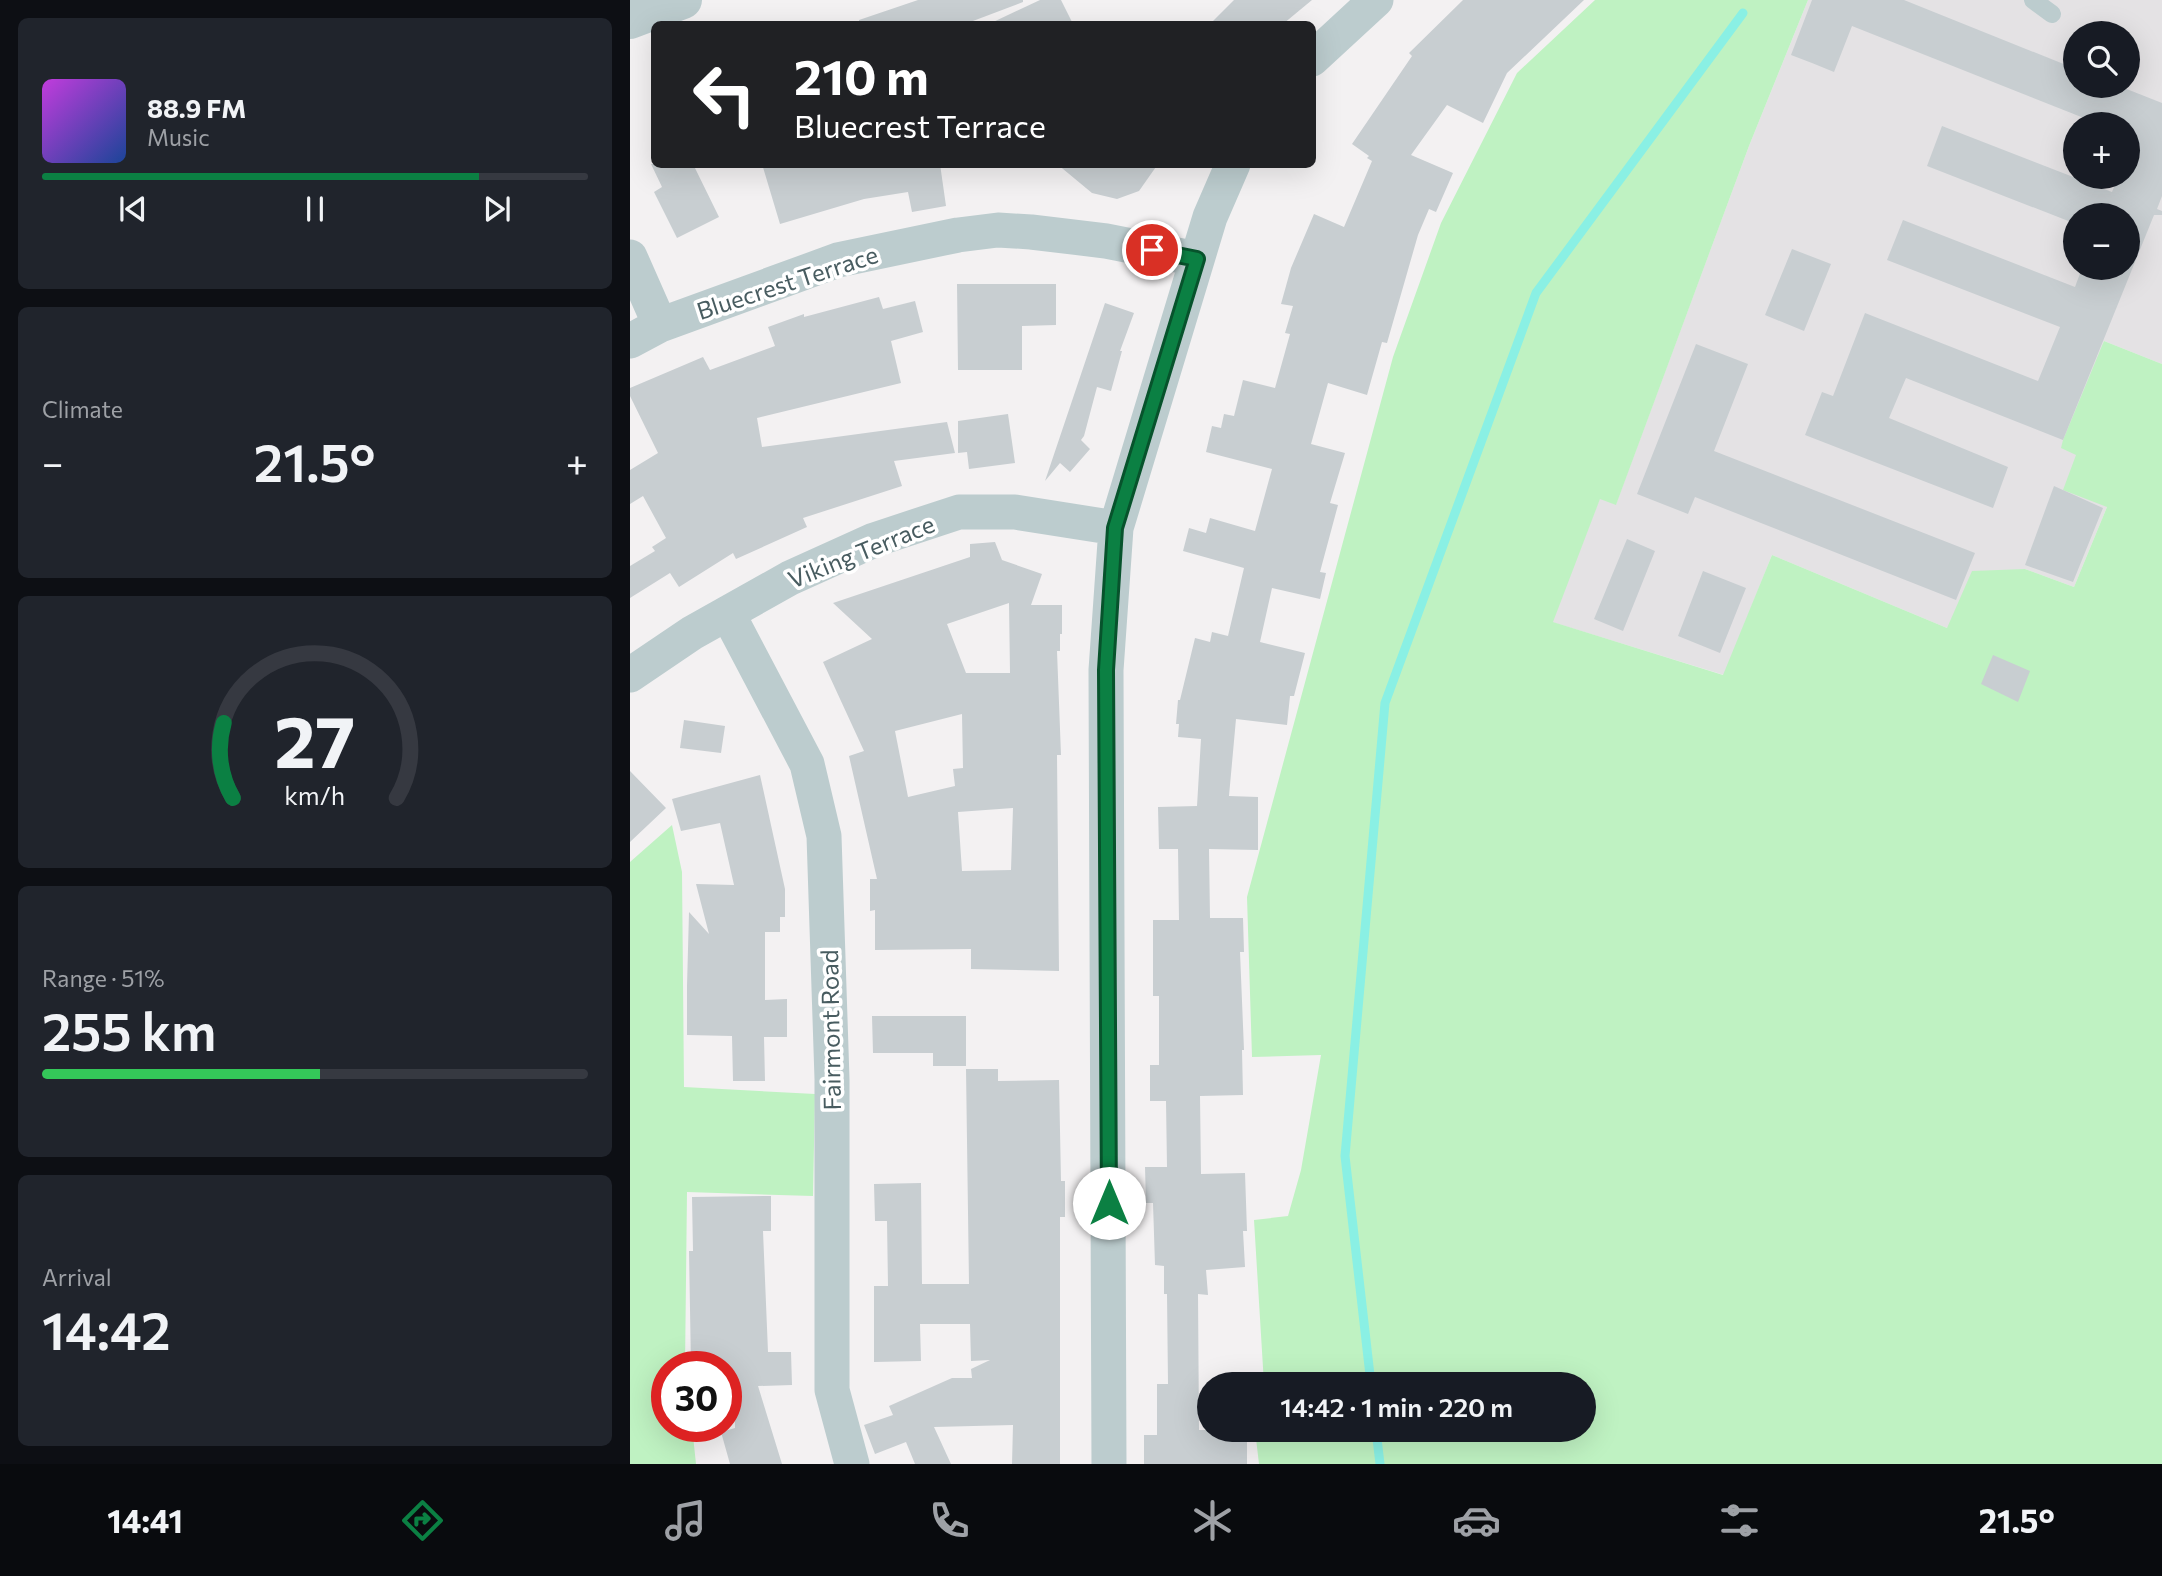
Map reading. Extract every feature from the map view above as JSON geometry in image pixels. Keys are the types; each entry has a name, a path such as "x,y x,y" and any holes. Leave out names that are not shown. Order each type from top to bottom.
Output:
{"street":[{"path":"630,20 683,0"},
{"path":"1316,55 1376,0"},
{"path":"1109,1464 1106,670 1115,528 1210,217 1231,168"},
{"name":"Bluecrest Terrace","path":"645,333 838,260 896,246 998,230 1106,241 1197,259"},
{"path":"630,257 645,333"},
{"name":"Viking Terrace","path":"630,676 692,633 790,578 874,540 959,512 1016,512 1115,528"},
{"name":"Fairmont Road","path":"729,614 807,764 824,836 832,1079 832,1390 852,1464"}],"lane":[{"path":"2033,0 2052,14"}],"shaded area":[{"path":"1808,0 2162,0 2162,364 2104,341 2076,454 2107,507 2074,587 2025,569 1947,628 1772,555 1724,675 1552,622 1600,498 1616,504 1749,146"}],"green space":[{"path":"1595,0 1808,0 1749,146 1616,505 1600,499 1553,622 1723,675 1772,555 1947,628 1972,571 2025,569 2074,587 2107,507 2063,490 2076,455 2061,448 2063,440 2104,341 2162,364 2162,1464 1259,1464 1256,1442 1596,1442 1596,1372 1263,1372 1254,1220 1288,1216 1301,1170 1321,1055 1252,1057 1247,897 1393,357 1441,223 1517,73"},
{"path":"672,825 682,872 684,1087 815,1094 813,1196 687,1192 685,1351 651,1351 651,1442 694,1442 696,1464 630,1464 630,862"}],"building":[{"path":"918,0 1023,0 973,21 859,20"},
{"path":"1040,0 1061,0 1072,21 995,21"},
{"path":"1234,0 1312,0 1287,21 1213,21"},
{"path":"1463,0 1584,0 1507,73 1483,123 1447,105 1411,155 1453,173 1436,212 1429,209 1418,235 1387,343 1382,342 1367,395 1328,383 1311,444 1345,453 1330,503 1338,505 1320,572 1326,573 1320,599 1272,588 1260,642 1305,653 1294,696 1290,696 1287,725 1236,719 1229,796 1258,797 1258,850 1209,849 1210,918 1243,918 1244,952 1240,952 1243,1095 1200,1096 1201,1174 1245,1173 1247,1231 1243,1231 1245,1267 1206,1270 1208,1295 1198,1294 1197,1442 1247,1442 1247,1464 1144,1464 1144,1435 1157,1435 1157,1384 1168,1384 1164,1266 1155,1265 1153,1203 1146,1203 1145,1167 1167,1167 1166,1101 1150,1101 1150,1065 1159,1065 1159,996 1153,996 1153,920 1179,920 1178,849 1159,849 1158,807 1197,806 1201,739 1178,737 1178,700 1195,638 1210,642 1212,632 1228,636 1244,568 1183,551 1189,528 1206,533 1210,518 1255,531 1272,469 1206,452 1212,426 1221,428 1224,414 1234,416 1243,380 1275,388 1290,334 1285,333 1293,306 1281,304 1291,268 1314,214 1344,227 1372,161 1352,144 1412,56 1409,53"},
{"path":"1812,0 1904,0 2063,64 2063,98 2140,98 2140,94 2162,103 2162,196 2157,209 2162,211 2162,215 2154,215 2140,250 2140,203 2063,203 2063,219 1927,166 1942,126 2063,173 2063,189 2104,189 2112,192 2113,189 2140,189 2140,112 2069,112 1852,26 1834,72 1791,55"},
{"path":"653,168 695,168 719,217 677,238 654,192 662,187"},
{"path":"763,168 941,168 946,206 912,212 908,192 864,199 780,224"},
{"path":"1062,168 1155,168 1139,191 1117,199 1092,193"},
{"path":"1903,220 2075,287 2078,280 2128,280 2063,440 1906,378 1889,418 2008,467 1993,508 1805,435 1822,392 1833,396 1865,313 2038,381 2060,327 1887,260"},
{"path":"1792,249 1831,264 1804,331 1765,315"},
{"path":"957,284 1056,284 1056,325 1022,326 1022,370 958,370"},
{"path":"879,297 883,309 915,301 923,332 891,341 901,383 757,418 762,447 947,422 955,453 894,461 902,486 803,518 807,527 736,559 733,553 679,587 670,573 630,598 630,566 655,551 652,547 666,538 643,496 630,504 630,470 658,453 630,396 630,388 703,357 710,370 775,346 768,327 804,314 804,317"},
{"path":"1105,303 1134,313 1120,351 1111,391 1097,387 1081,440 1090,449 1070,472 1060,463 1045,481"},
{"path":"1696,344 1748,364 1714,451 1975,553 1956,600 1695,497 1688,514 1637,494"},
{"path":"1008,414 1015,463 969,469 967,452 958,453 958,421"},
{"path":"2054,486 2103,508 2073,582 2025,565"},
{"path":"1627,539 1655,551 1623,631 1594,619"},
{"path":"995,542 1002,560 1042,574 1031,605 1062,605 1062,634 1060,651 1057,651 1061,755 1057,755 1059,971 971,969 971,949 875,950 875,910 870,911 870,879 877,879 849,756 864,751 823,662 872,639 833,603 970,557 970,544","holes":["1009,603 1010,673 966,673 947,624","962,714 963,768 953,769 955,786 908,797 895,731","1013,808 1011,870 962,871 958,812"]},
{"path":"1703,571 1746,588 1720,653 1678,636"},
{"path":"1993,655 2030,671 2018,702 1981,684"},
{"path":"684,720 725,726 721,753 680,748"},
{"path":"630,771 666,808 630,842"},
{"path":"760,775 785,889 785,917 780,917 780,932 765,932 765,1000 787,999 787,1037 764,1037 765,1081 733,1081 732,1036 687,1035 687,986 689,912 709,934 696,884 734,885 720,823 681,831 672,799"},
{"path":"872,1016 966,1016 966,1066 933,1066 933,1053 873,1053"},
{"path":"966,1069 998,1069 998,1081 1059,1080 1061,1181 1065,1181 1065,1217 1060,1217 1060,1464 1012,1464 1013,1425 934,1427 951,1464 915,1464 906,1442 875,1454 864,1425 893,1415 889,1406 952,1378 972,1378 971,1369 990,1360 971,1361 970,1324 920,1324 921,1361 874,1362 874,1286 888,1286 887,1221 875,1221 874,1184 921,1183 922,1284 969,1284"},
{"path":"771,1196 771,1231 763,1231 768,1352 791,1352 792,1385 758,1386 782,1464 730,1464 724,1442 742,1442 742,1351 691,1351 689,1251 693,1251 692,1197"}],"waterway":[{"path":"1370,1372 1345,1156 1385,703 1536,293 1743,13"},
{"path":"1377,1442 1380,1464"}],"route":[{"path":"1109,1203 1106,670 1115,528 1197,259 1152,250"}]}
